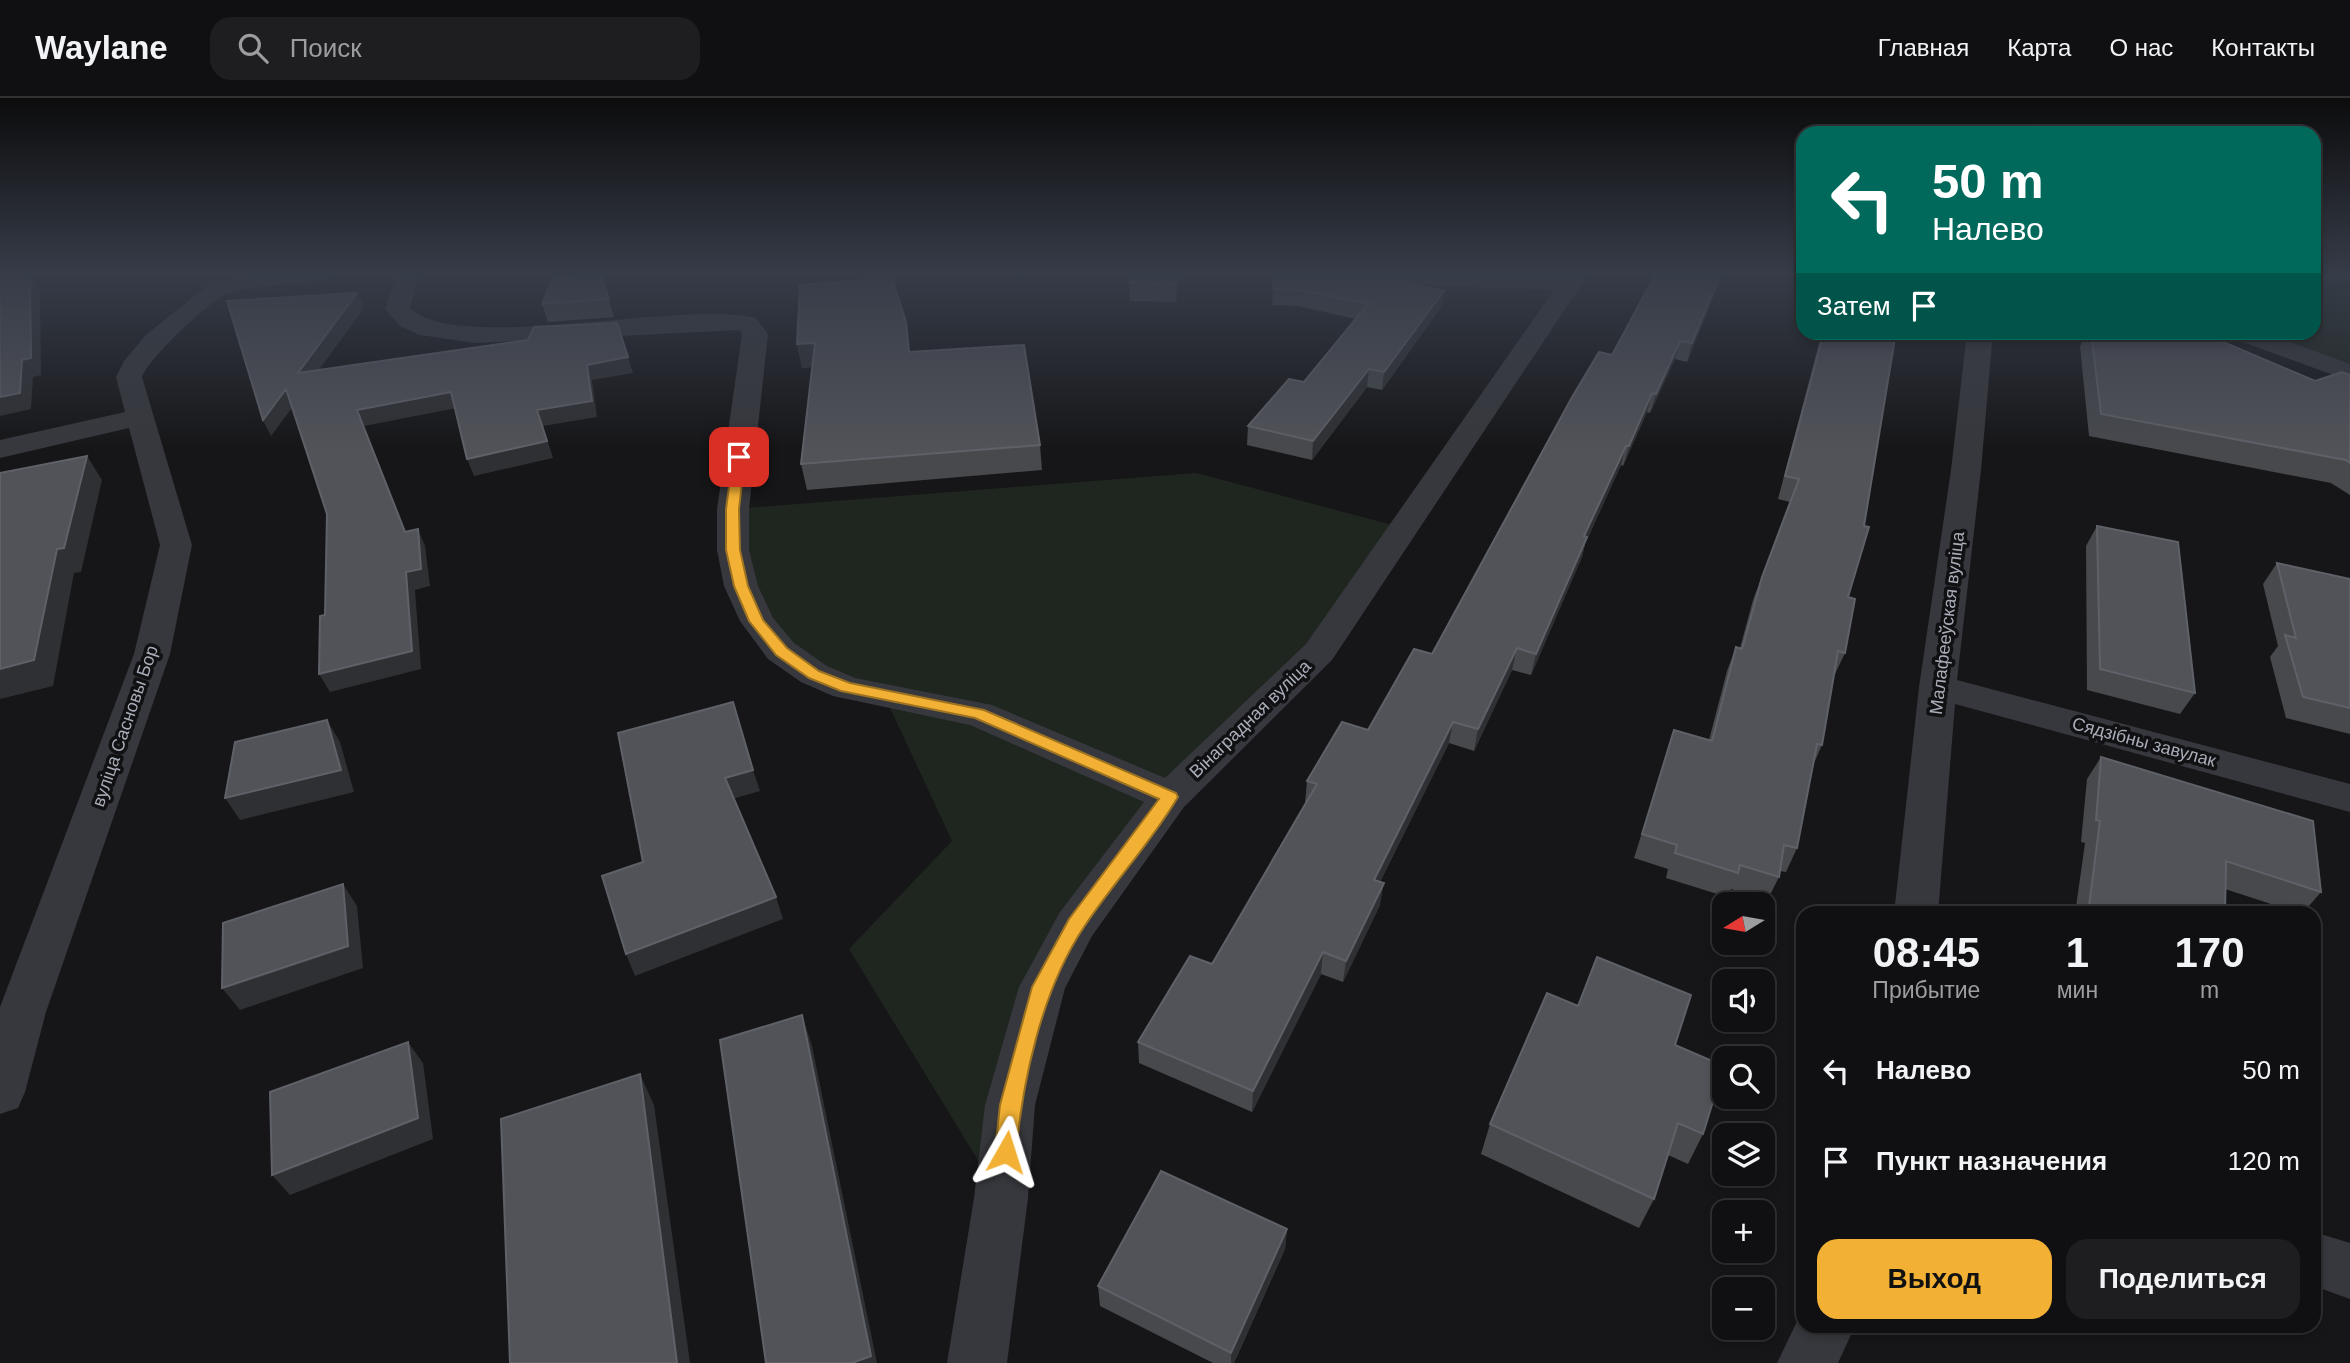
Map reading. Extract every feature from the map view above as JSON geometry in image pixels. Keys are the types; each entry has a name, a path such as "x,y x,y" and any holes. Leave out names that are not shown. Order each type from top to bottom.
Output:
{"street":[{"name":"вуліца Сасновы Бор","path":"0,1092 11,1010 152,654 176,545 129,377 133,367 163,332"},
{"path":"448,332 475,335 530,332"},
{"path":"754,332 733,509 733,550 741,586 757,621 782,651 814,674 846,688 979,713 1170,797"},
{"name":"Вінаградная вуліца","path":"977,1363 1001,1198 1010,1105 1042,987 1076,924 1170,797 1319,652 1536,332"},
{"name":"Малафееўская вуліца","path":"1917,906 1938,687 1966,470 1979,340"},
{"path":"2260,340 2350,373"},
{"path":"0,449 140,416"},
{"name":"Сядзібны завулак","path":"1938,687 2350,798"},
{"path":"2321,1261 2350,1271"},
{"path":"1807,1363 1822,1333"}],"shaded area":[{"path":"2321,332 2350,332 2350,373 2258,340 2321,340"},
{"path":"1196,473 1404,528 1076,924 1001,1198 849,949 952,841 884,695 846,688 757,621 733,509"}],"building":[{"path":"0,332 31,332 31,358 22,360 20,393 0,397"},
{"path":"236,332 328,332 298,373 528,340 532,332 620,332 628,357 587,365 592,401 537,410 547,441 467,459 451,392 357,410 405,532 418,529 421,569 406,572 412,651 319,674 320,616 325,615 327,514 286,389 263,420"},
{"path":"798,332 907,332 909,352 1024,345 1040,445 801,464 815,343 797,344"},
{"path":"1345,332 1414,332 1384,372 1369,369 1313,441 1248,426 1289,379 1304,382"},
{"path":"1624,332 1697,332 1692,343 1680,341 1656,394 1652,393 1584,536 1587,537 1536,654 1517,648 1478,729 1453,722 1374,880 1384,883 1346,961 1323,952 1253,1091 1138,1042 1190,956 1212,964 1317,784 1307,781 1342,722 1368,730 1414,649 1432,654 1599,352 1612,355"},
{"path":"1822,340 1895,340 1864,526 1869,527 1848,597 1855,599 1845,653 1838,651 1822,745 1817,744 1797,848 1784,845 1779,877 1740,865 1738,873 1675,853 1677,845 1642,834 1674,730 1712,741 1736,647 1742,649 1762,577 1799,479 1785,476"},
{"path":"2092,340 2219,340 2315,381 2342,372 2350,375 2350,463 2346,460 2101,414"},
{"path":"87,456 64,548 57,549 34,660 0,669 0,473"},
{"path":"2097,526 2178,542 2195,693 2100,669"},
{"path":"2277,563 2350,579 2350,708 2303,697 2285,635 2296,638"},
{"path":"733,702 753,770 725,778 776,897 626,954 602,876 643,862 618,733"},
{"path":"327,720 341,770 225,798 235,742"},
{"path":"2101,757 2313,821 2321,892 2226,861 2225,906 2089,906 2100,821 2096,820"},
{"path":"343,884 348,946 222,988 223,923"},
{"path":"1597,957 1691,995 1675,1045 1712,1061 1712,1105 1703,1134 1678,1123 1654,1199 1490,1124 1547,993 1578,1006"},
{"path":"802,1015 871,1356 852,1363 766,1363 720,1040"},
{"path":"408,1042 418,1118 272,1175 270,1092"},
{"path":"640,1074 677,1363 510,1363 501,1119"},
{"path":"1161,1171 1287,1229 1231,1353 1098,1286"}],"route":[{"path":"739,457 733,509 733,550 741,586 757,621 782,651 814,674 846,688 979,713 1170,797 1076,924 1042,987 1010,1105 1006,1152"}]}
